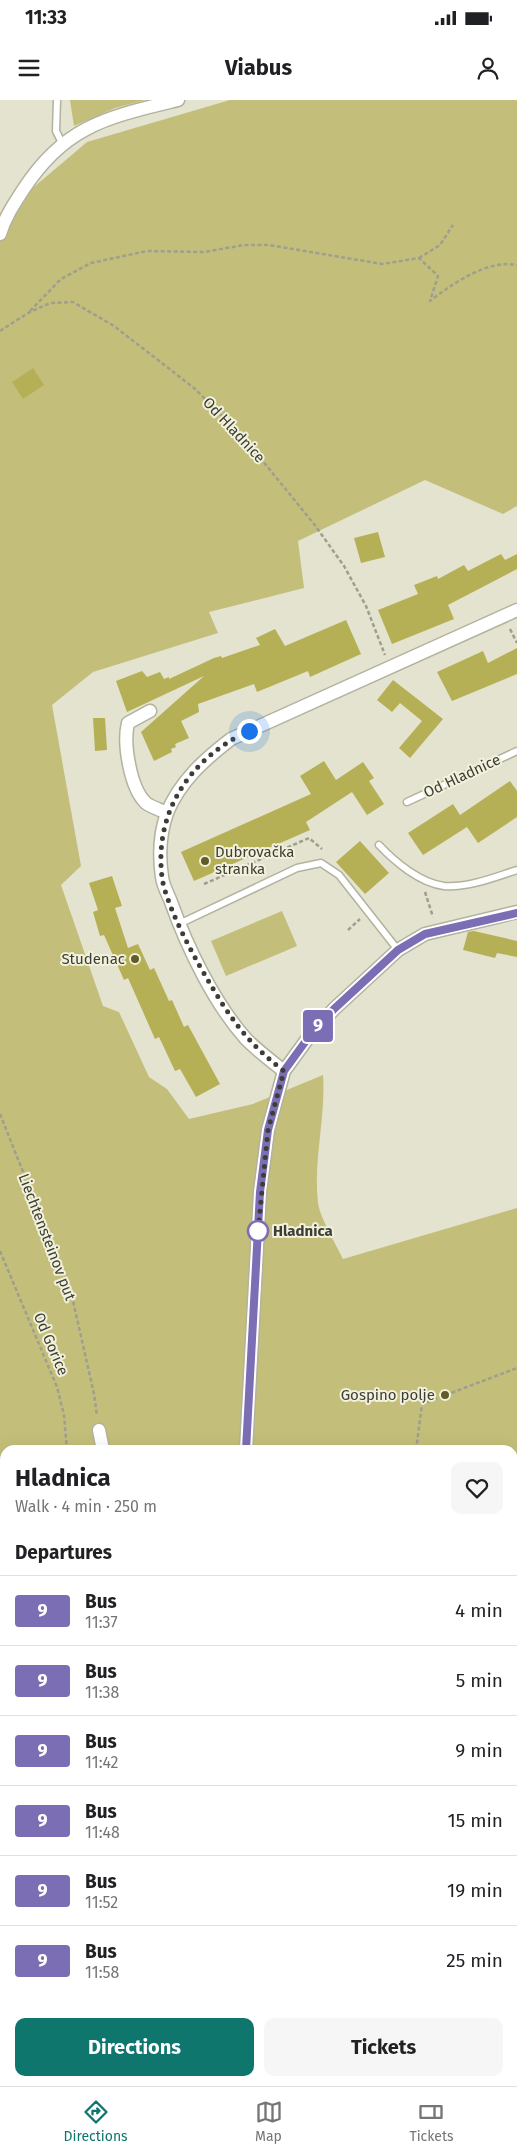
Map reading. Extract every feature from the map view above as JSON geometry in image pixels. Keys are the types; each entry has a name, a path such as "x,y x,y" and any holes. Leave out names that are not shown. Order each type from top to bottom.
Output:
{"street":[{"path":"0,234 4,220 29,181 62,143 77,133 112,117 178,100"},
{"path":"284,1071 266,1057 236,1025 197,962 179,924 162,879 161,843 167,813 183,784 203,761 231,739 517,610"},
{"path":"150,711 128,723 126,732 128,758 134,782 146,802 167,813"},
{"path":"246,1445 260,1192 268,1130 284,1071 308,1038 334,1009 398,950 425,934 517,912"},
{"path":"100,1430 102,1445"}],"lane":[{"path":"57,100 56,132 62,143"},
{"name":"Od Hladnice","path":"407,802 517,752"},
{"path":"379,845 400,866 420,877 444,886 479,882 517,870"},
{"path":"179,924 297,868 321,863 339,875 398,950"}],"path":[{"path":"28,313 61,279 91,262 147,251 204,252 244,245 260,245 382,264 419,258 440,245 453,225"},
{"path":"419,258 438,276 430,301 457,280 504,262 517,265"},
{"name":"Od Hladnice","path":"0,331 28,313 50,303 73,302 114,326 194,388 244,438 314,524 344,566 366,606 390,668"},
{"path":"204,884 309,838 322,849"},
{"path":"420,877 437,931"},
{"path":"348,930 368,911"},
{"name":"Liechtensteinov put","path":"0,1114 71,1292 94,1394 100,1430"},
{"name":"Od Gorice","path":"0,1250 57,1387 64,1415 67,1445"},
{"path":"417,1445 422,1404 517,1368"}],"shaded area":[{"path":"70,100 145,100 115,108 74,126"},
{"path":"230,100 517,100 517,506 503,514 425,480 298,541 304,588 209,612 218,633 93,672 52,705 81,866 61,885 103,1006 119,1012 149,1077 167,1089 189,1119 253,1104 323,1075 323,1107 317,1171 318,1203 325,1223 343,1259 517,1208 517,1445 0,1445 0,213 2,214 87,142"},
{"path":"282,911 297,946 226,976 211,941"}],"building":[{"path":"33,368 44,385 23,399 12,382"},
{"path":"378,532 385,557 361,563 354,538"},
{"path":"501,554 505,560 517,554 517,569 448,605 454,619 392,644 378,610 418,594 414,585 437,576 438,579 464,565 468,571"},
{"path":"346,620 361,654 310,677 308,671 257,692 254,684 198,704 199,712 181,721 189,738 175,744 176,747 171,749 172,752 154,761 141,732 204,676 127,712 116,681 142,671 147,677 160,672 164,679 169,677 169,679 214,658 221,656 222,658 260,645 256,638 275,629 285,646"},
{"path":"517,648 517,674 452,701 437,672 483,651 488,663"},
{"path":"393,680 443,719 410,758 399,748 422,721 400,703 392,712 377,700"},
{"path":"93,718 105,718 107,750 95,751"},
{"path":"324,761 336,780 363,762 374,778 369,781 384,804 367,815 352,792 306,822 310,830 194,881 181,852 311,794 300,776"},
{"path":"510,781 517,791 517,817 478,843 467,827 423,855 408,833 453,804 460,815"},
{"path":"360,841 389,873 365,894 336,862"},
{"path":"112,876 122,906 115,908 128,948 138,944 150,970 154,968 169,1001 172,1000 184,1027 188,1025 220,1084 196,1097 180,1069 175,1071 159,1037 155,1039 128,978 124,980 104,935 100,936 93,912 98,910 89,883"},
{"path":"474,931 517,941 517,957 497,953 495,958 463,950 468,932"}],"bus line":[{"name":"9","path":"246,1445 260,1192 268,1130 284,1071 308,1038 334,1009 398,950 425,934 517,913"}],"place":[{"name":"Dubrovačka stranka","path":"205,861"},
{"name":"Studenac","path":"135,959"},
{"name":"Hladnica","path":"258,1231"},
{"name":"Gospino polje","path":"445,1395"}],"route":[{"path":"249,731 231,739 203,761 183,784 167,813 161,843 162,879 179,924 197,962 219,999 246,1038 284,1071 268,1130 260,1192 258,1231"}]}
